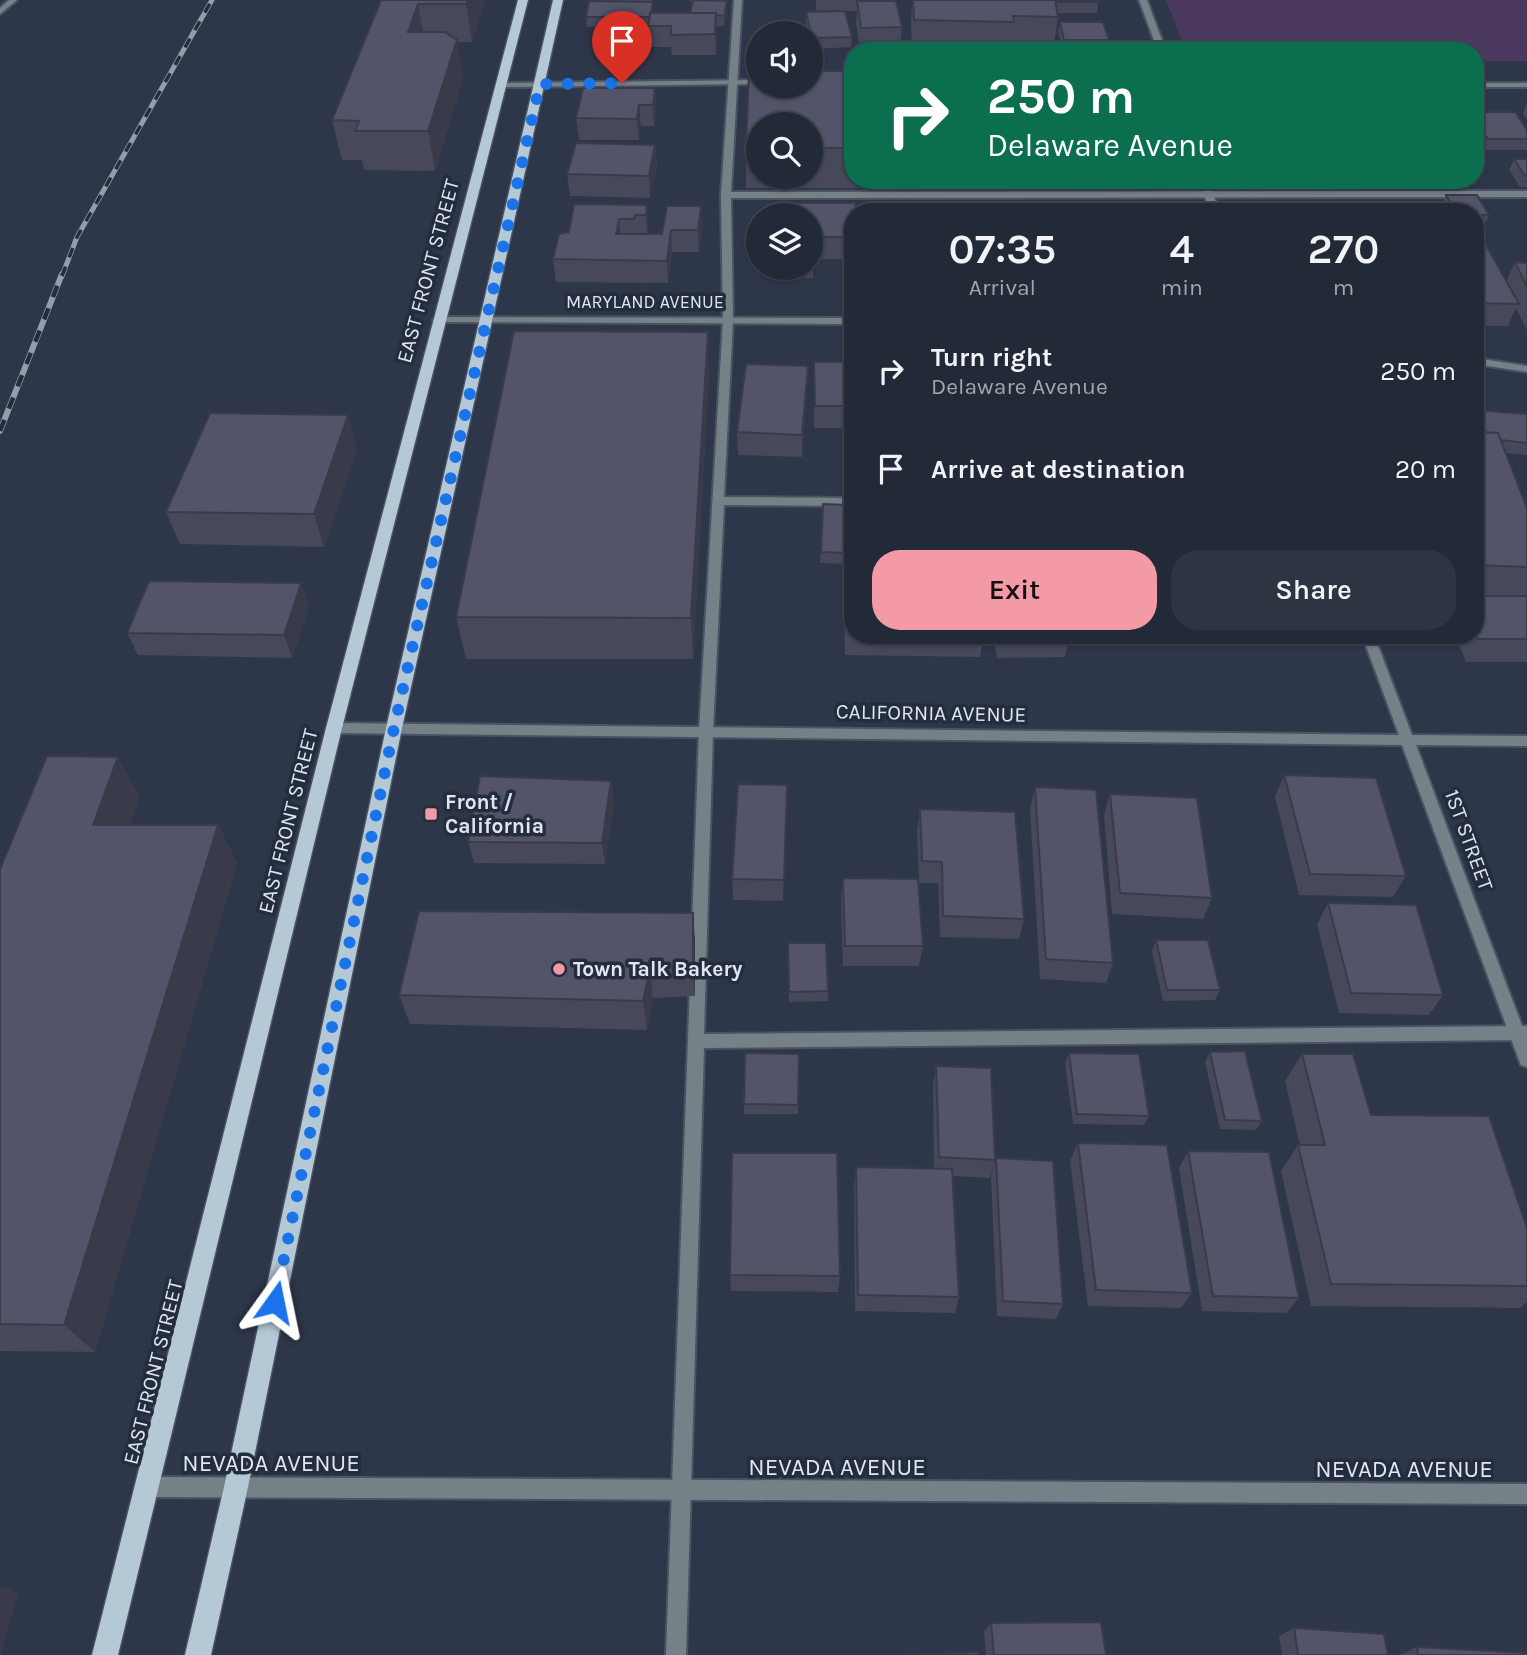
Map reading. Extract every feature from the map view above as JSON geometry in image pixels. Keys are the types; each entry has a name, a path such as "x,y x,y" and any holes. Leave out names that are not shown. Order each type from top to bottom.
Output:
{"main road":[{"name":"EAST FRONT STREET","path":"105,1655 334,728 523,0"},
{"path":"198,1655 236,1488 394,728 558,0"}],"street":[{"path":"0,12 13,0"},
{"path":"676,1655 706,731 728,320 726,195 738,0"},
{"path":"1143,0 1159,42"},
{"path":"501,85 746,82"},
{"path":"1484,85 1527,85"},
{"path":"1207,189 1212,203"},
{"path":"726,195 1527,194"},
{"name":"MARYLAND AVENUE","path":"438,320 844,321"},
{"path":"1484,362 1527,369"},
{"path":"718,501 844,502"},
{"name":"1ST STREET","path":"1372,644 1522,1033 1527,1060"},
{"name":"CALIFORNIA AVENUE","path":"334,728 1527,741"},
{"path":"696,1041 1522,1033"},
{"name":"NEVADA AVENUE","path":"148,1487 1527,1494"}],"shaded area":[{"path":"1166,0 1527,0 1527,61 1484,61 1484,42 1182,42"}],"building":[{"path":"381,0 468,0 466,4 418,4 408,32 445,32 457,40 428,131 355,131 359,121 332,120"},
{"path":"693,0 727,1 724,16 716,13 690,13"},
{"path":"913,0 1055,0 1058,17 1013,16 1014,22 914,20"},
{"path":"1055,0 1098,0 1098,2 1056,2"},
{"path":"589,1 653,2 650,17 586,17"},
{"path":"857,1 896,1 902,27 861,28"},
{"path":"845,11 852,37 823,38 823,21 808,21 806,12"},
{"path":"650,13 716,13 715,34 671,35 671,26 648,26"},
{"path":"1060,22 1103,22 1109,40 1064,40"},
{"path":"823,71 844,71 844,148 823,148 823,112 747,112 748,98 823,98"},
{"path":"583,88 655,88 653,105 639,105 637,119 576,118"},
{"path":"1484,112 1515,112 1527,130 1527,139 1488,139 1484,133"},
{"path":"576,143 655,145 649,176 567,174"},
{"path":"1514,159 1527,159 1527,176 1525,176"},
{"path":"1446,195 1477,195 1482,203 1451,203"},
{"path":"823,203 844,203 844,237 823,237"},
{"path":"574,204 647,205 646,215 635,215 634,219 619,219 616,234 662,234 667,206 701,206 698,230 671,230 667,261 553,259 559,234 569,232"},
{"path":"1484,243 1485,243 1519,304 1484,303"},
{"path":"1515,262 1527,263 1527,287"},
{"path":"514,331 708,332 691,618 456,617"},
{"path":"814,362 844,362 844,406 815,406"},
{"path":"746,364 808,366 802,435 737,432"},
{"path":"1484,411 1527,414 1527,443 1501,440 1498,433 1484,432"},
{"path":"210,413 348,415 314,514 166,512"},
{"path":"1484,432 1498,433 1527,508 1527,567 1484,565"},
{"path":"823,504 844,505 844,553 821,552"},
{"path":"149,581 301,583 284,635 127,633"},
{"path":"1484,596 1527,596 1527,639 1484,639"},
{"path":"47,756 118,757 93,825 218,825 64,1325 0,1324 0,869"},
{"path":"1284,775 1376,778 1406,876 1310,874"},
{"path":"480,776 611,781 602,843 468,842"},
{"path":"738,784 787,785 784,880 732,879"},
{"path":"1035,787 1096,790 1113,963 1046,959"},
{"path":"1110,794 1197,798 1212,898 1120,893"},
{"path":"920,809 1015,812 1024,919 943,916 942,862 922,861"},
{"path":"843,878 918,879 923,946 845,946"},
{"path":"1328,903 1416,905 1443,995 1351,993"},
{"path":"419,911 693,913 693,967 650,969 643,1001 399,995"},
{"path":"1156,940 1208,940 1220,990 1167,990"},
{"path":"788,943 826,943 828,991 789,992"},
{"path":"1245,1051 1262,1121 1225,1120 1210,1052"},
{"path":"745,1053 799,1054 798,1105 744,1104"},
{"path":"1069,1053 1139,1054 1149,1116 1077,1114"},
{"path":"1302,1054 1353,1054 1371,1115 1489,1116 1527,1228 1527,1286 1331,1284 1298,1145 1325,1145"},
{"path":"936,1066 991,1068 995,1160 939,1157"},
{"path":"1078,1143 1167,1145 1192,1293 1096,1290"},
{"path":"1188,1151 1269,1152 1299,1298 1213,1296"},
{"path":"732,1153 837,1153 840,1276 730,1275"},
{"path":"996,1158 1053,1161 1063,1304 1003,1301"},
{"path":"856,1167 952,1169 959,1297 858,1295"},
{"path":"1101,1622 1106,1655 994,1655 991,1623"},
{"path":"1294,1628 1384,1634 1388,1655 1298,1655"},
{"path":"1417,1647 1527,1653 1527,1655 1418,1655"},
{"path":"978,1652 978,1655 904,1655"}],"railway":[{"path":"62,276 77,237 212,0"},
{"path":"0,431 62,274"}],"place":[{"name":"Front / California","path":"431,814"},
{"name":"Town Talk Bakery","path":"559,969"}],"route":[{"path":"275,1302 394,728 540,84 622,83"}]}
